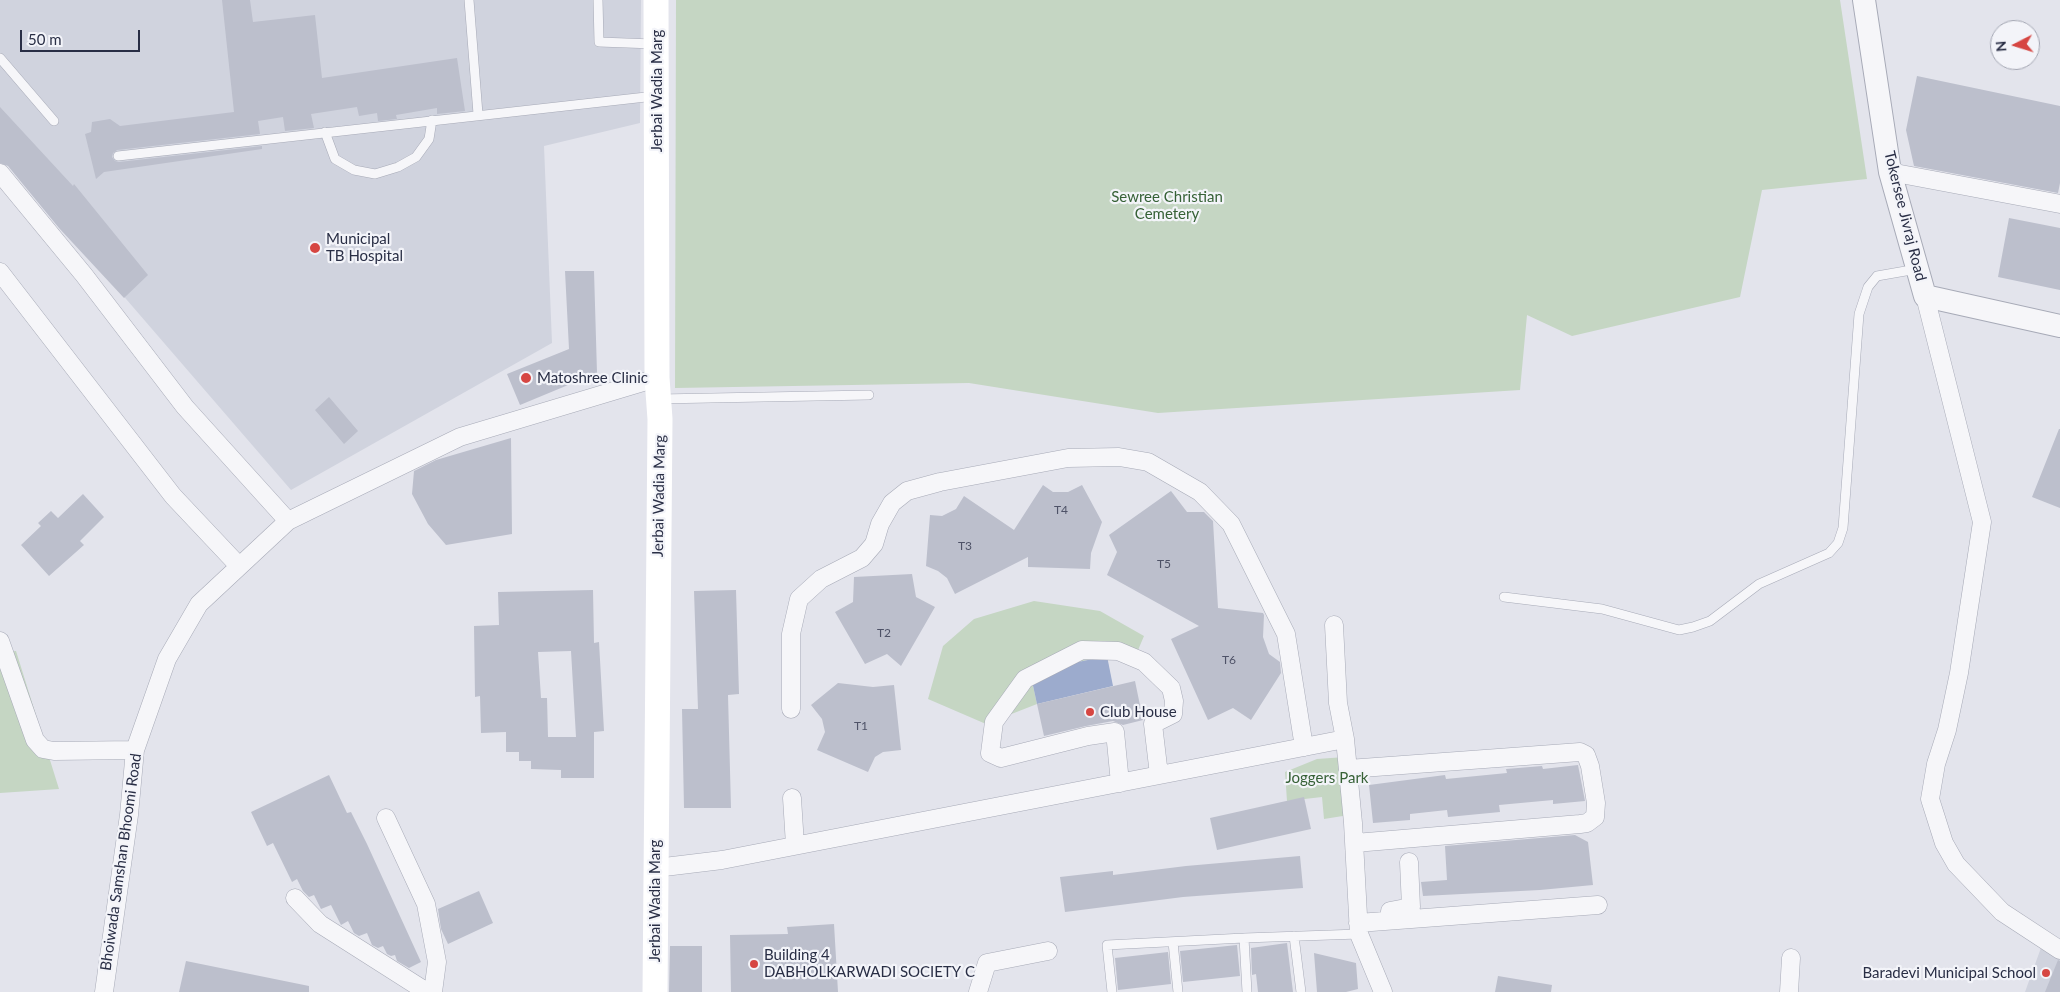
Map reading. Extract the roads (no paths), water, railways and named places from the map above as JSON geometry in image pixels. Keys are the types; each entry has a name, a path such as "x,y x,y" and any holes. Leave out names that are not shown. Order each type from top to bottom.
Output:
{"main road":[{"name":"Jerbai Wadia Marg","path":"655,992 660,419 658,388 656,0"}],"street":[{"name":"Tokersee Jivraj Road","path":"1864,0 1890,172 1926,296 2060,326"},
{"path":"1890,172 2060,204"},
{"path":"0,173 84,275 185,406 288,521"},
{"path":"0,272 173,496 239,566"},
{"path":"1926,296 1982,522 1959,673 1947,730 1936,764 1930,799 1944,843 1956,864 2002,912 2060,950"},
{"name":"Bhoiwada Samshan Bhoomi Road","path":"104,992 130,816 135,750 168,659 199,604 288,521 460,437 658,388"},
{"path":"790,710 791,634 799,599 821,579 862,558 874,544 880,524 892,503 907,491 940,482 1068,458 1119,457 1148,462 1200,492 1231,524 1286,634 1304,747"},
{"path":"1334,625 1338,703 1348,769 1361,893"},
{"path":"0,641 35,740 43,749 54,751 135,750"},
{"path":"1120,782 1115,732 1088,736 1001,758 990,753 994,722 1025,678 1082,650 1118,651 1144,662 1171,688 1174,701 1173,714 1153,724 1160,775"},
{"path":"656,868 722,860 1344,739"},
{"path":"1348,769 1580,752 1586,755 1590,766 1596,803 1595,817 1587,823 1355,843"},
{"path":"792,798 795,845"},
{"path":"386,818 426,904 437,962 433,992"},
{"path":"1405,915 1412,905 1409,862"},
{"path":"1363,870 1361,921 1383,992"},
{"path":"295,898 320,924 427,992"},
{"path":"1361,921 1405,915 1598,905"},
{"path":"978,992 987,964 1048,950"},
{"path":"1789,992 1791,958"}],"lane":[{"path":"469,0 478,114"},
{"path":"598,0 599,42 656,44"},
{"path":"0,58 54,121"},
{"path":"118,156 657,95"},
{"path":"325,132 335,159 354,170 375,174 398,167 416,157 429,139 432,120"},
{"path":"1504,597 1602,609 1679,630 1694,628 1710,621 1759,584 1829,554 1838,543 1843,528 1859,314 1868,287 1877,276 1918,269"},
{"path":"658,388 869,395"},
{"path":"1112,992 1107,945 1294,936 1361,921"},
{"path":"1294,936 1301,992"},
{"path":"1244,938 1247,992"},
{"path":"1173,942 1178,992"}],"water":[{"path":"1107,656 1113,686 1037,704 1030,672"}],"place":[{"name":"Municipal TB Hospital","path":"315,248"},
{"name":"Matoshree Clinic","path":"526,378"},
{"name":"Club House","path":"1090,712"},
{"name":"Building 4 DABHOLKARWADI SOCIETY C","path":"754,964"},
{"name":"Baradevi Municipal School","path":"2046,973"}],"park label":[{"name":"Sewree Christian Cemetery","path":"1167,206"},
{"name":"Joggers Park","path":"1327,778"}]}
